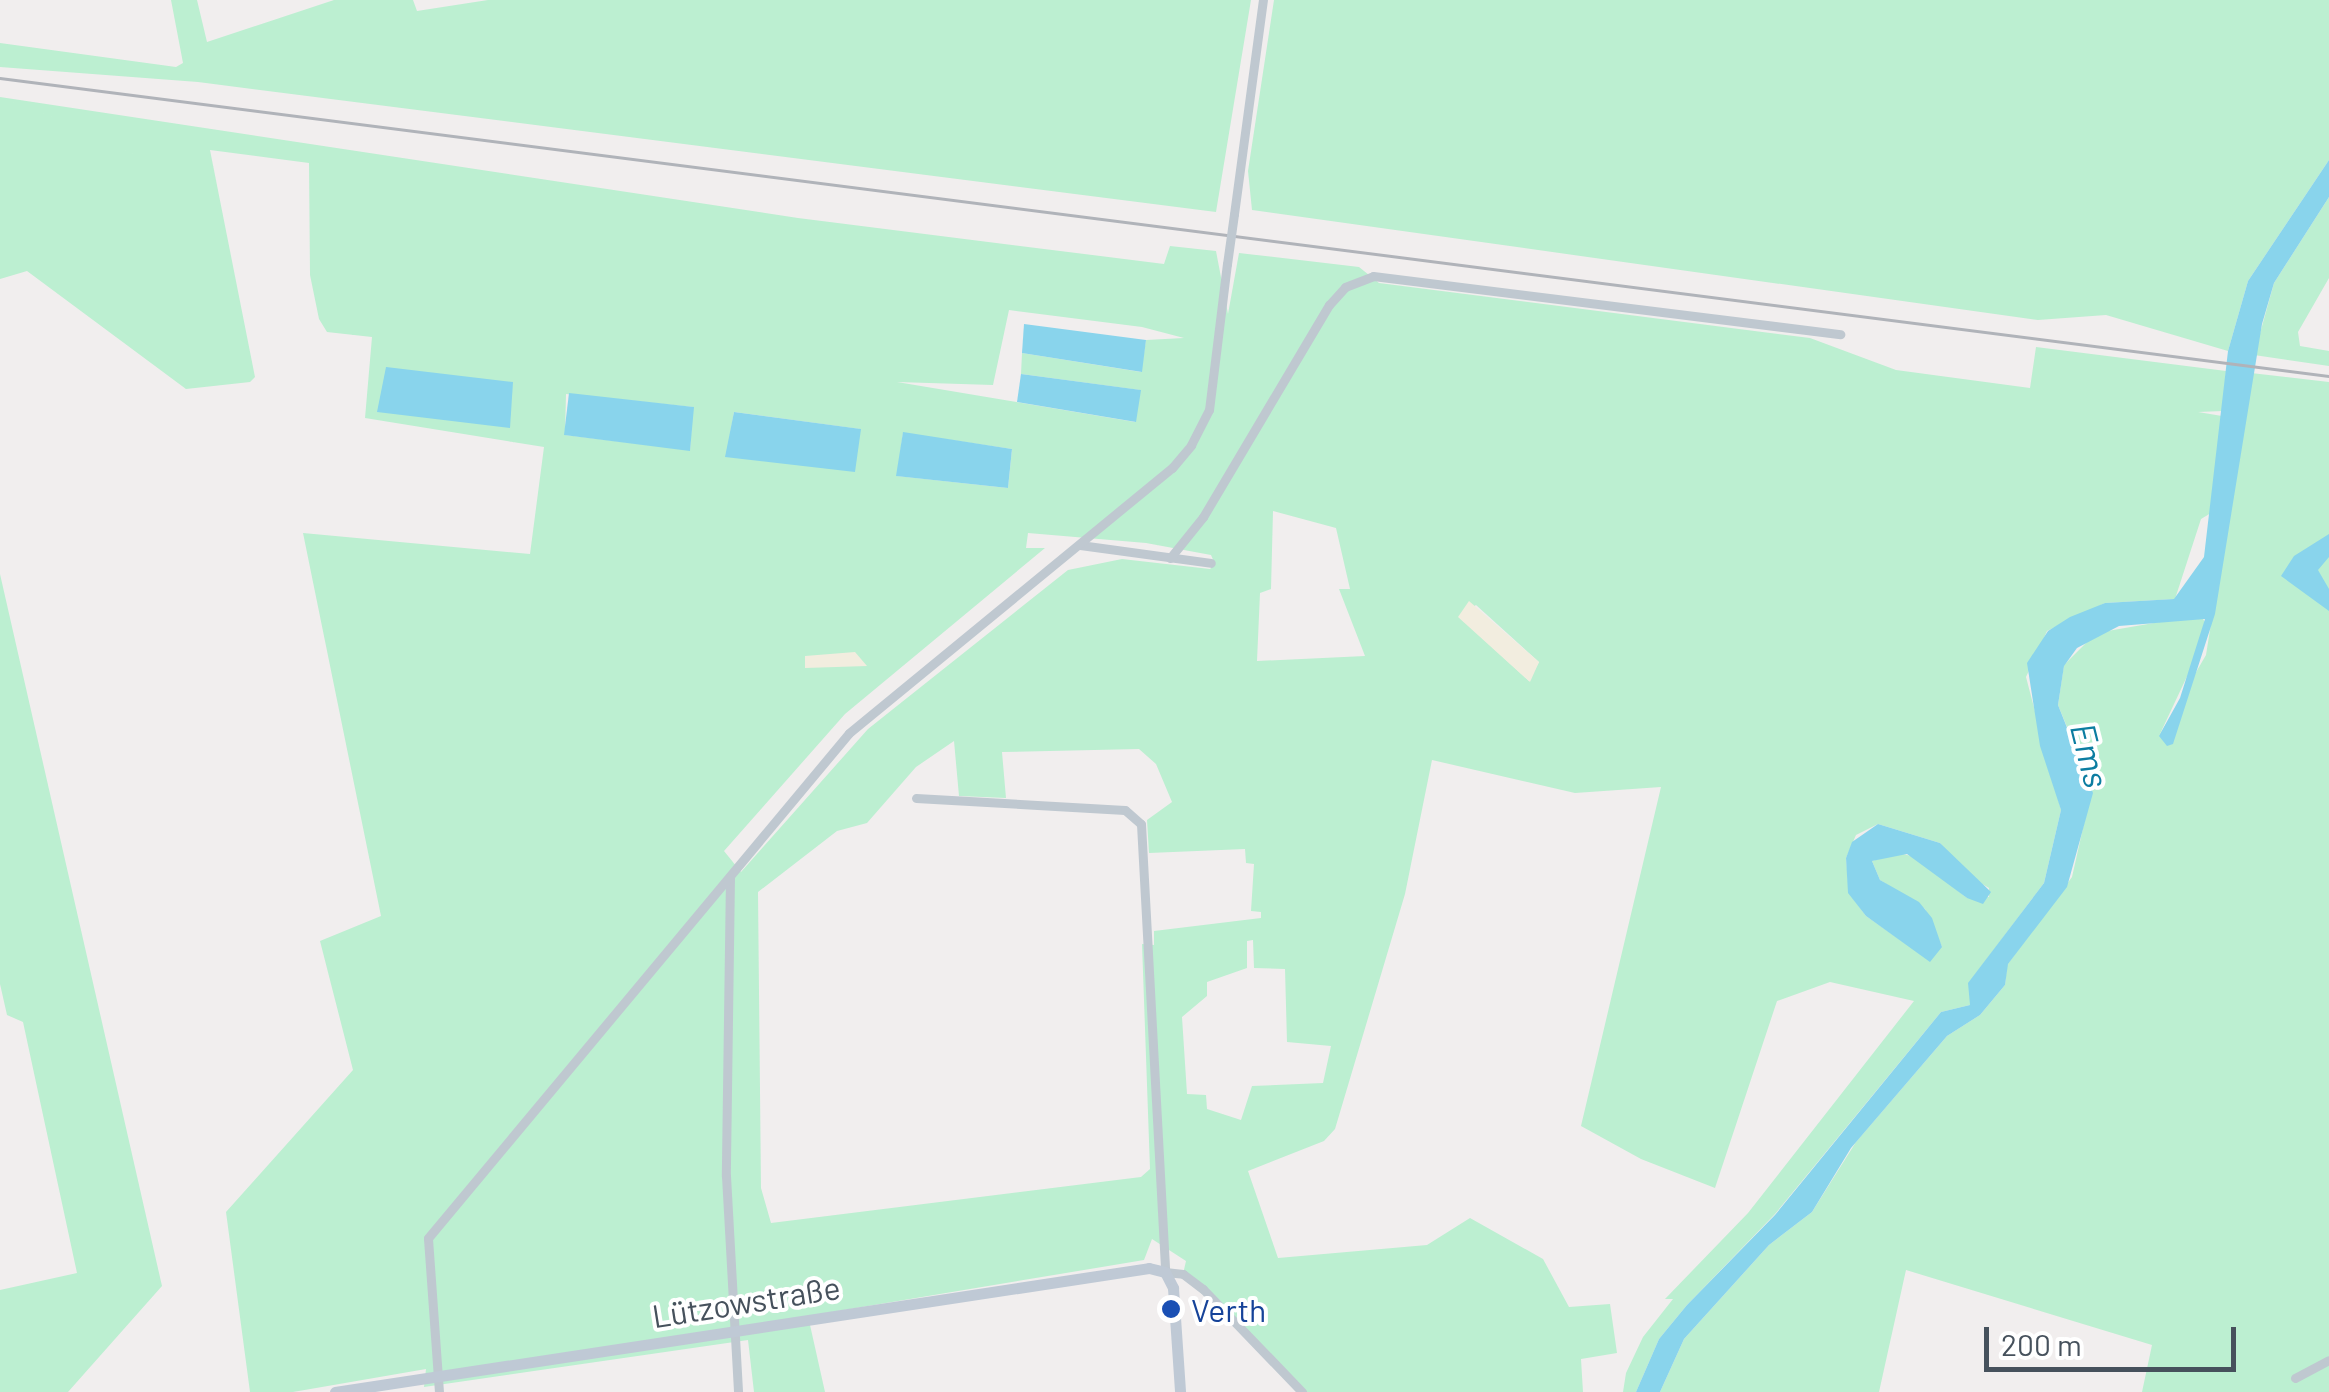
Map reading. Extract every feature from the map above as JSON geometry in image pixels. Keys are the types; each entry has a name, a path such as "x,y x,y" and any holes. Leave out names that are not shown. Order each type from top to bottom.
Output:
{"street":[{"path":"439,1392 428,1238 849,733 1172,468 1203,424 1263,0"},
{"path":"1170,558 1203,516 1329,306 1345,287 1374,276 1840,334"},
{"path":"1080,546 1211,563"},
{"path":"916,798 1125,810 1141,824 1165,1272 1176,1308 1180,1392"},
{"path":"724,1392 738,1391 726,1176 730,876"},
{"name":"Lützowstraße","path":"335,1392 1150,1268 1165,1272"},
{"path":"1165,1272 1183,1274 1202,1288 1302,1392"},
{"path":"2295,1378 2329,1360"}],"green space":[{"path":"171,0 197,0 207,42 334,0 413,0 417,11 488,0 1251,0 1216,212 198,82 0,67 0,43 176,67 183,63"},
{"path":"1274,0 2329,0 2329,160 2248,281 2228,351 2106,315 2038,320 1252,210 1248,171"},
{"path":"0,97 798,218 1164,264 1170,246 1216,251 1228,314 1239,253 1359,267 1379,283 1810,338 1896,370 2030,388 2036,347 2226,371 2223,411 2198,412 2222,416 2211,513 2201,519 2175,599 2105,603 2047,631 2026,677 2061,810 2044,883 1974,976 1970,1005 1941,1012 1775,1214 1687,1305 1659,1339 1636,1392 1623,1392 1626,1373 1643,1337 1673,1299 1665,1299 1748,1213 1914,1001 1830,982 1777,1001 1715,1188 1641,1159 1581,1126 1661,787 1575,793 1432,760 1405,894 1335,1129 1324,1141 1248,1171 1278,1258 1427,1245 1470,1218 1543,1259 1569,1307 1610,1304 1617,1353 1581,1359 1583,1392 1302,1392 1183,1274 1186,1261 1152,1239 1144,1260 808,1316 825,1392 754,1392 748,1340 424,1387 426,1369 293,1392 250,1392 226,1212 353,1070 320,941 381,916 303,533 530,554 544,447 365,418 372,337 327,332 319,319 310,275 309,163 210,150 255,377 250,382 186,389 27,271 0,279","holes":["1009,310 1142,327 1184,338 1146,340 1141,372 1022,353 1021,374 1140,390 1135,422 897,382 993,385","566,394 693,407 690,450 565,435","734,412 861,430 726,457","903,433 1012,449 1008,488 897,476","1273,511 1336,528 1350,589 1339,589 1365,656 1257,661 1260,593 1271,589","1028,533 1146,543 1211,555 1215,564 1210,569 1122,559 1068,570 868,729 741,872 724,851 845,714 1045,548 1026,548","1476,605 1539,662 1529,681 1459,617","954,741 959,796 1006,798 1002,752 1139,749 1156,764 1172,802 1147,820 1149,853 1245,849 1246,863 1254,864 1251,911 1261,912 1261,918 1154,931 1154,945 1142,944 1150,1169 1141,1177 771,1223 761,1188 758,892 837,831 867,823 916,767","1878,824 1940,843 1967,875 1989,888 1989,897 1967,898 1915,857 1899,853 1872,861 1880,880 1925,909 1942,947 1906,944 1866,916 1849,893 1846,858 1856,835","1253,940 1254,968 1285,969 1287,1042 1331,1046 1323,1083 1252,1086 1241,1120 1207,1109 1206,1095 1187,1094 1182,1017 1207,996 1207,982 1247,968 1247,941"]},
{"path":"2329,197 2329,278 2298,332 2300,346 2329,351 2329,366 2254,355 2274,283"},
{"path":"2251,373 2329,382 2329,1392 2142,1392 2152,1345 1906,1270 1879,1392 1660,1392 1684,1339 1769,1245 1812,1212 1856,1142 1947,1036 1980,1015 2005,985 2007,965 2072,877 2092,788 2058,705 2064,665 2096,633 2200,615 2205,622 2190,670 2159,736 2206,655"},
{"path":"0,574 162,1286 68,1392 0,1392 0,1290 77,1273 23,1022 7,1015 0,984"}],"sand":[{"path":"1469,601 1539,662 1530,682 1458,617"},
{"path":"855,652 867,666 805,668 805,656"}],"water":[{"path":"2329,160 2329,197 2274,283 2262,324 2215,614 2173,744 2167,746 2159,736 2180,698 2205,619 2119,626 2077,648 2064,666 2058,705 2093,793 2067,887 2008,964 2005,985 1980,1015 1947,1036 1851,1148 1812,1212 1769,1245 1684,1339 1660,1392 1636,1392 1659,1339 1687,1305 1775,1215 1941,1012 1970,1005 1968,983 2044,883 2061,810 2040,746 2027,663 2048,631 2070,617 2105,603 2174,599 2204,557 2228,351 2248,281"},
{"path":"1024,324 1146,340 1142,372 1022,353"},
{"path":"386,367 513,382 510,428 377,412"},
{"path":"1021,374 1141,390 1136,422 1017,402"},
{"path":"569,393 694,407 690,451 564,435"},
{"path":"734,412 861,429 855,472 725,457"},
{"path":"903,432 1012,449 1008,488 896,476"},
{"path":"2329,534 2329,557 2318,570 2329,589 2329,611 2281,576 2294,556"},
{"path":"1878,824 1940,843 1991,892 1983,904 1967,898 1907,854 1872,861 1880,880 1919,902 1932,918 1942,947 1930,962 1866,916 1848,893 1846,858 1852,842"}],"railway":[{"path":"0,78 2329,376"}],"place":[{"name":"Verth","path":"1171,1309"}],"water label":[{"name":"Ems","path":"2091,755"}]}
